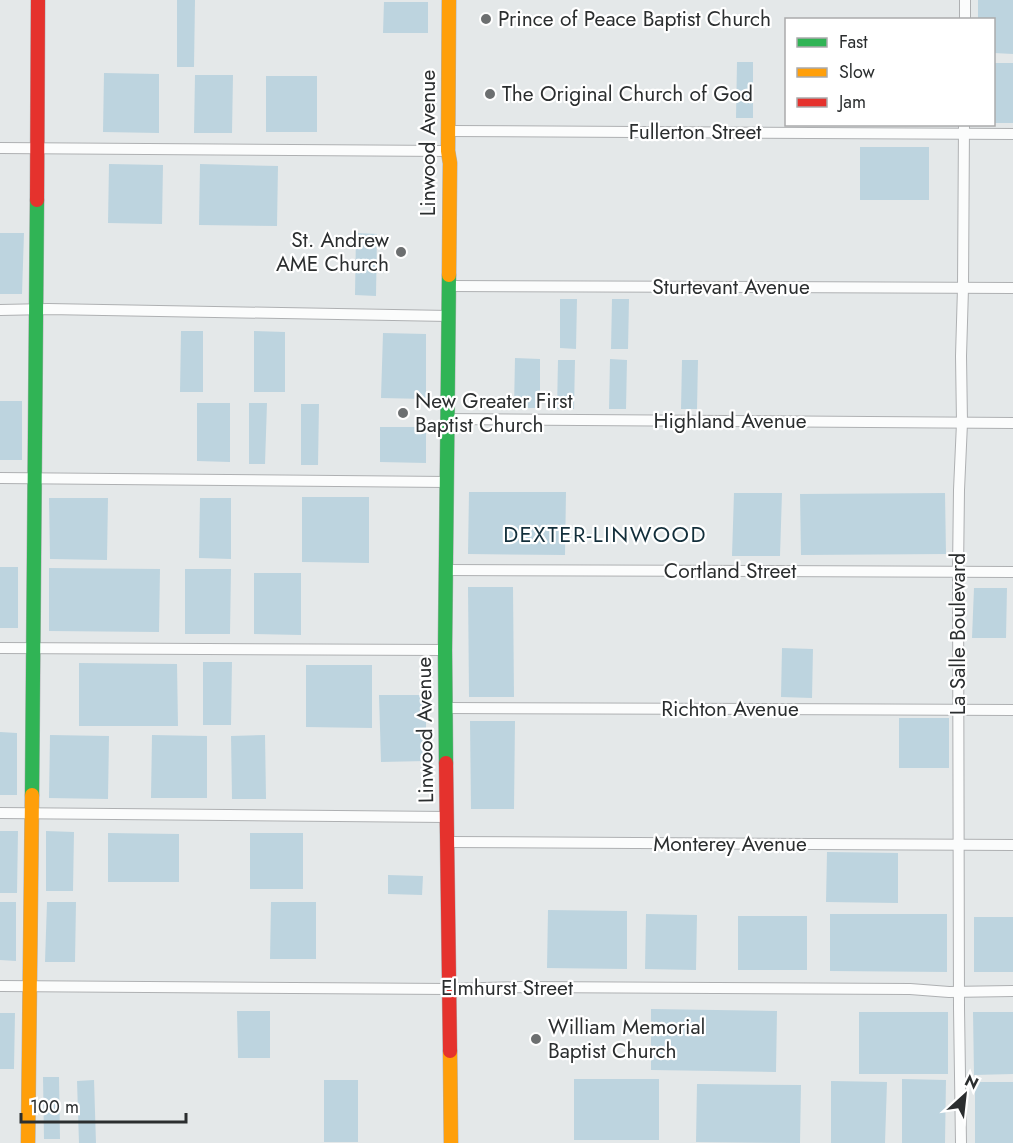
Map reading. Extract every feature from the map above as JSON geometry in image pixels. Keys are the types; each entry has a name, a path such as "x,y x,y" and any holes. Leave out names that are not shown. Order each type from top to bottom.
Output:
{"street":[{"path":"28,1143 38,0"},
{"name":"Linwood Avenue","path":"449,0 448,151 450,163 445,650 451,1143"},
{"path":"965,0 965,18"},
{"name":"Fullerton Street","path":"449,131 964,129 1013,134"},
{"name":"La Salle Boulevard","path":"962,1143 959,991 958,571 962,423 964,129"},
{"path":"0,148 448,151"},
{"name":"Sturtevant Avenue","path":"449,286 1013,288"},
{"path":"0,310 448,316"},
{"name":"Highland Avenue","path":"446,420 1013,423"},
{"path":"0,478 447,482"},
{"name":"Cortland Street","path":"446,570 1013,572"},
{"path":"0,648 445,650"},
{"name":"Richton Avenue","path":"446,708 1013,710"},
{"path":"0,813 447,817"},
{"name":"Monterey Avenue","path":"448,842 1013,845"},
{"name":"Elmhurst Street","path":"0,986 910,989 1013,992"}],"shaded area":[{"path":"177,0 195,0 194,67 177,67"},
{"path":"978,0 1013,0 1013,54 995,53 995,18 978,18"},
{"path":"384,2 428,2 428,33 383,33"},
{"path":"737,62 753,62 753,118 736,118"},
{"path":"995,63 1013,63 1013,123 995,123"},
{"path":"104,73 159,74 159,133 103,132"},
{"path":"195,75 233,75 232,133 194,133"},
{"path":"266,76 317,76 317,132 266,132"},
{"path":"860,147 929,147 929,200 860,200"},
{"path":"109,164 163,165 162,224 108,223"},
{"path":"200,164 278,166 277,226 199,225"},
{"path":"0,233 24,233 22,294 0,294"},
{"path":"356,233 377,234 376,296 355,295"},
{"path":"560,299 577,299 576,349 560,348"},
{"path":"612,299 629,299 628,349 611,349"},
{"path":"181,331 203,331 203,392 180,392"},
{"path":"254,331 285,332 285,392 254,392"},
{"path":"383,333 426,334 426,399 381,398"},
{"path":"515,358 540,359 540,408 514,408"},
{"path":"610,359 627,360 626,409 609,409"},
{"path":"558,360 575,360 574,409 557,409"},
{"path":"682,360 698,360 697,409 681,409"},
{"path":"0,401 22,401 22,460 0,460"},
{"path":"197,403 230,403 230,462 197,461"},
{"path":"249,403 267,403 265,464 249,464"},
{"path":"301,404 319,404 318,465 301,465"},
{"path":"380,427 426,427 426,463 380,462"},
{"path":"469,492 566,492 565,555 468,554"},
{"path":"734,493 782,493 780,556 732,556"},
{"path":"945,493 946,554 801,555 800,494"},
{"path":"302,497 369,497 369,563 302,562"},
{"path":"49,498 108,498 107,560 50,559"},
{"path":"200,498 231,498 231,559 199,558"},
{"path":"0,567 18,567 18,628 0,628"},
{"path":"49,568 160,569 159,632 49,631"},
{"path":"185,569 231,569 230,634 185,634"},
{"path":"254,573 301,573 301,635 254,634"},
{"path":"468,587 513,587 514,697 469,697"},
{"path":"974,588 1007,588 1006,638 972,638"},
{"path":"782,648 813,649 812,698 781,697"},
{"path":"203,662 232,662 231,725 203,725"},
{"path":"79,663 177,664 178,726 79,726"},
{"path":"306,665 372,665 372,728 306,727"},
{"path":"379,695 426,695 426,761 381,762"},
{"path":"899,718 949,718 949,768 899,768"},
{"path":"470,721 515,721 514,809 471,809"},
{"path":"0,732 17,733 17,795 0,795"},
{"path":"50,735 109,736 108,799 49,798"},
{"path":"152,735 207,736 207,798 151,798"},
{"path":"265,735 266,799 232,799 231,736"},
{"path":"0,831 18,831 17,893 0,893"},
{"path":"46,831 74,832 73,891 46,891"},
{"path":"108,833 179,834 179,882 108,882"},
{"path":"250,833 303,833 303,889 250,889"},
{"path":"827,852 898,853 898,903 826,902"},
{"path":"388,875 423,876 422,895 388,894"},
{"path":"0,902 16,902 16,961 0,960"},
{"path":"47,902 76,902 75,962 45,962"},
{"path":"271,902 316,902 316,959 270,959"},
{"path":"548,910 627,911 627,969 547,968"},
{"path":"646,914 697,915 696,970 645,969"},
{"path":"830,914 947,914 947,972 830,971"},
{"path":"738,916 807,916 807,970 738,970"},
{"path":"974,917 1013,917 1013,972 974,972"},
{"path":"651,1009 777,1011 776,1072 651,1070"},
{"path":"237,1011 270,1011 270,1058 238,1058"},
{"path":"859,1012 948,1012 948,1074 859,1074"},
{"path":"973,1012 1013,1012 1013,1074 974,1075"},
{"path":"0,1013 15,1013 14,1069 0,1069"},
{"path":"43,1077 59,1077 60,1139 44,1139"},
{"path":"574,1079 659,1079 659,1140 574,1140"},
{"path":"902,1079 946,1080 945,1143 902,1143"},
{"path":"94,1080 96,1143 79,1143 77,1081"},
{"path":"324,1080 358,1080 358,1142 324,1142"},
{"path":"831,1081 887,1082 885,1143 831,1143"},
{"path":"975,1082 1013,1082 1013,1143 975,1143"},
{"path":"697,1084 801,1085 800,1143 696,1142"}],"traffic: fast":[{"path":"32,795 37,200"},
{"path":"446,763 449,275"}],"traffic: slow":[{"path":"449,0 449,275"},
{"path":"28,1143 32,795"},
{"path":"450,1051 451,1143"}],"traffic: jam":[{"path":"37,200 38,0"},
{"path":"446,763 450,1051"}],"place":[{"name":"Prince of Peace Baptist Church","path":"486,19"},
{"name":"The Original Church of God","path":"490,94"},
{"name":"St. Andrew AME Church","path":"401,252"},
{"name":"New Greater First Baptist Church","path":"403,413"},
{"name":"William Memorial Baptist Church","path":"536,1039"}],"district":[{"name":"DEXTER-LINWOOD","path":"605,534"}]}
